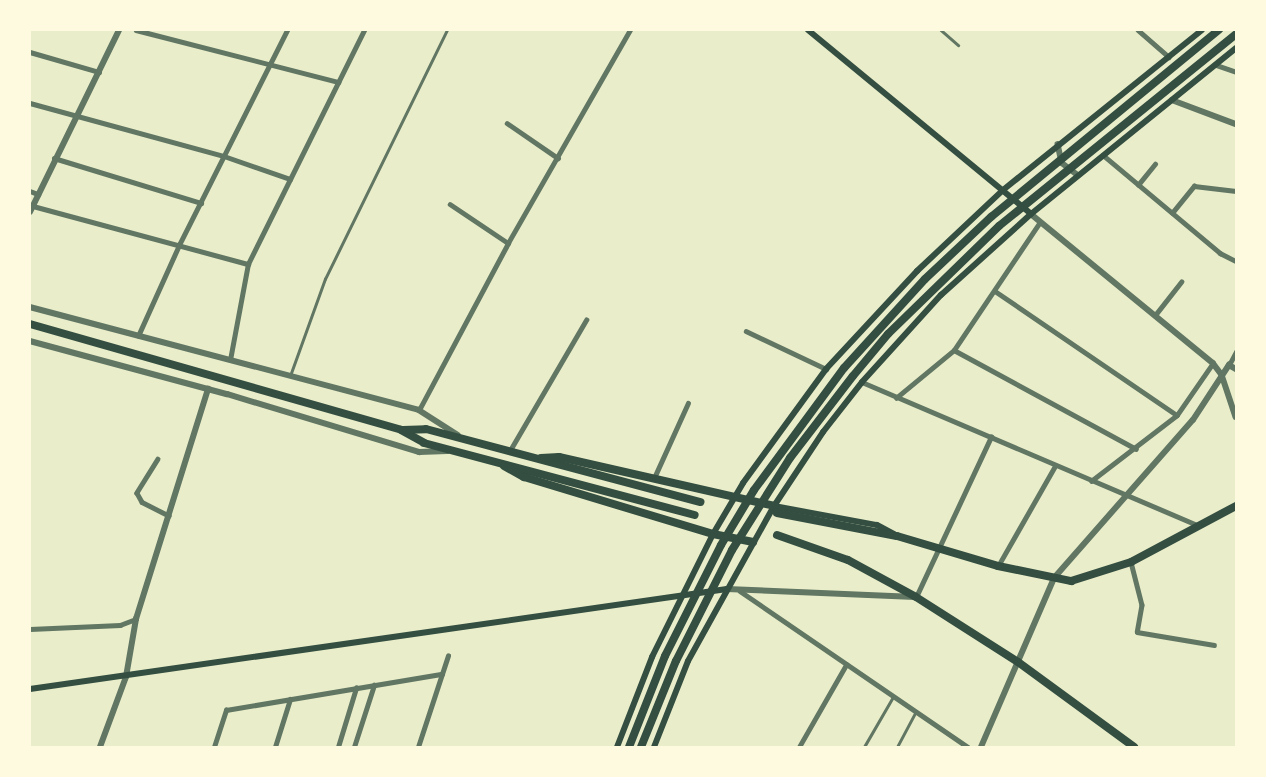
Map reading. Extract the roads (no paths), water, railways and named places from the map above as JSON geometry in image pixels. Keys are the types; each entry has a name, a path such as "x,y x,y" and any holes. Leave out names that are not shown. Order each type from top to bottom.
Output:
{"main road":[{"path":"808,30 1031,214"},
{"path":"618,747 652,656 680,596 713,534 735,496 826,369 917,271 1003,190 1202,30"},
{"path":"630,743 666,656 721,545 754,490 838,376 912,292 990,217 1219,30"},
{"path":"642,746 676,661 732,550 815,423 888,334 967,256 1034,195 1236,34"},
{"path":"654,747 688,661 753,542 823,432 862,382 941,295 1031,214 1236,48"},
{"path":"30,324 401,430 424,443 492,459 695,515"},
{"path":"401,430 426,429 700,502"},
{"path":"533,458 560,457 735,496 775,510 897,536 998,566 1054,578 1082,580 1131,562 1197,525 1236,506"},
{"path":"492,459 524,477 713,534 753,542"},
{"path":"777,535 848,560 916,597 1018,662 1134,747"},
{"path":"30,690 727,590"}],"street":[{"path":"30,212 54,158 119,30"},
{"path":"136,30 338,82"},
{"path":"138,336 179,245 287,30"},
{"path":"230,360 248,264 364,30"},
{"path":"418,410 508,243 630,30"},
{"path":"1138,30 1169,57"},
{"path":"30,52 99,72"},
{"path":"1216,65 1236,72"},
{"path":"1172,100 1236,124"},
{"path":"30,103 224,156 290,179"},
{"path":"507,123 558,158"},
{"path":"1058,144 1062,163 1078,175"},
{"path":"1103,155 1220,253 1236,261"},
{"path":"54,158 201,203"},
{"path":"1138,185 1155,164"},
{"path":"1172,213 1194,186 1236,191"},
{"path":"30,191 38,194"},
{"path":"450,204 508,243"},
{"path":"33,206 248,264"},
{"path":"1031,214 1213,362 1222,375 1236,417"},
{"path":"896,398 954,350 1040,222"},
{"path":"1156,314 1181,282"},
{"path":"995,291 1177,415"},
{"path":"30,307 418,410 466,441"},
{"path":"509,452 586,320"},
{"path":"746,331 826,369"},
{"path":"30,341 208,389 419,452 455,451"},
{"path":"954,350 1136,449"},
{"path":"982,747 1054,578 1193,420 1236,352"},
{"path":"1092,481 1136,449 1177,415 1213,362"},
{"path":"1228,365 1236,369"},
{"path":"862,382 1197,525"},
{"path":"100,747 126,677 136,619 171,516 208,389"},
{"path":"654,478 688,403"},
{"path":"727,590 916,597 991,438"},
{"path":"158,459 137,493 142,502 171,516"},
{"path":"998,566 1056,466"},
{"path":"1131,562 1142,605 1138,632 1214,645"},
{"path":"740,591 968,747"},
{"path":"30,629 120,625 136,619"},
{"path":"418,747 448,656"},
{"path":"799,747 846,665"},
{"path":"214,747 226,710 442,674"},
{"path":"354,747 374,685"},
{"path":"338,747 356,688"},
{"path":"275,747 290,699"}],"lane":[{"path":"290,376 325,279 447,30"},
{"path":"940,30 958,45"},
{"path":"864,747 894,697"},
{"path":"897,747 916,712"}]}
